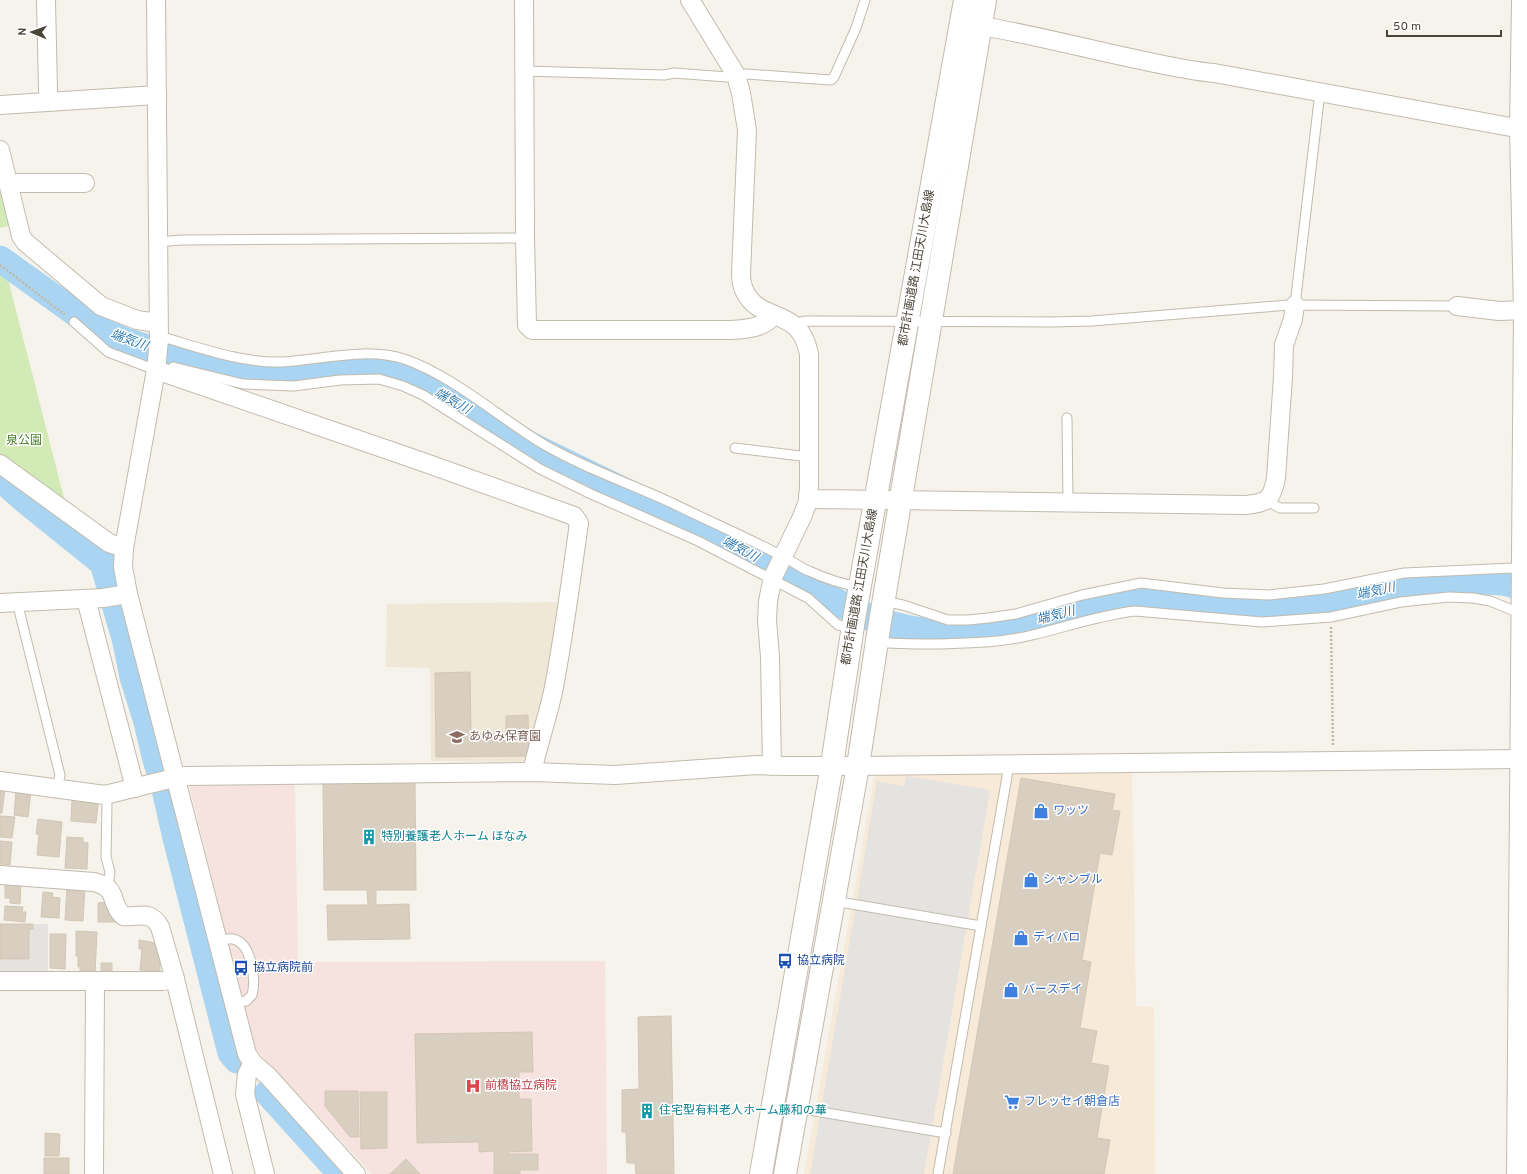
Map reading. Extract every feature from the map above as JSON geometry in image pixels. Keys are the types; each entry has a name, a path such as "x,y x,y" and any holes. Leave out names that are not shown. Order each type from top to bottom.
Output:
{"street":[{"path":"46,0 49,102"},
{"path":"135,788 108,597 123,567 124,548 159,368 156,0"},
{"path":"524,0 527,325 532,330 743,330 759,326 769,321 774,315"},
{"path":"690,0 736,75 741,93 747,130 741,274 742,286 754,304 787,320 797,327 805,338 809,354 808,497 802,517 773,579 768,600 767,620 770,657 772,766"},
{"name":"都市計画道路 江田天川大島線","path":"761,1174 832,765 853,623 965,0"},
{"name":"都市計画道路 江田天川大島線","path":"785,1174 858,766 883,602 985,0"},
{"path":"1518,1174 1524,759 1526,310 1523,0"},
{"path":"981,26 1194,71 1214,73 1524,130"},
{"path":"0,105 157,95"},
{"path":"0,150 21,236 25,242 101,306 137,320 158,333"},
{"path":"8,183 85,183"},
{"path":"808,497 816,499 1246,505 1267,501 1273,490 1276,478 1284,345 1293,319 1295,305"},
{"path":"1457,306 1499,311 1526,310"},
{"path":"159,368 574,516 578,520 579,523 561,645 552,693 532,772"},
{"path":"0,464 109,543 124,548"},
{"path":"0,603 108,597"},
{"path":"108,597 168,779 224,940 240,1002 247,1054 253,1063 268,1076 356,1174"},
{"path":"0,781 57,790 106,795 182,776 532,772 615,775 757,765 1009,765 1524,759"},
{"path":"0,875 94,882 108,888 113,894 118,909 123,916 144,915 157,921 175,979 222,1174"},
{"path":"0,981 95,982 163,981 175,979"},
{"path":"94,1174 95,982"},
{"path":"253,1063 247,1074 245,1094 265,1174"}],"lane":[{"path":"524,71 674,74 719,77 746,74 832,80 856,28 865,0"},
{"path":"1295,305 1320,92"},
{"path":"158,242 182,240 525,238"},
{"path":"797,327 801,322 806,321 1092,321 1295,305 1457,306"},
{"path":"74,322 108,352 159,368 169,367 243,384 294,386 340,380 378,379 404,386 423,395 545,472 698,541 773,579 808,598 838,625 853,623"},
{"path":"158,333 186,345 254,361 281,362 356,355 377,355 407,361 449,381 544,444 569,457 667,501 808,571 859,590"},
{"path":"1067,418 1068,502"},
{"path":"735,448 809,457"},
{"path":"1267,501 1280,508 1314,508"},
{"path":"883,602 903,605 948,620 968,620 1016,614 1082,595 1141,583 1223,593 1270,595 1324,589 1408,573 1512,568 1524,573"},
{"path":"878,635 904,644 963,644 1031,636 1067,625 1122,612 1136,611 1262,622 1331,617 1401,602 1449,597 1473,598 1490,602 1524,614"},
{"path":"18,602 60,775 57,790"},
{"path":"938,1174 1009,765"},
{"path":"106,795 106,857 110,872 108,888"},
{"path":"834,901 981,926"},
{"path":"224,940 243,945 250,959 253,975 252,992 250,997 240,1002"},
{"path":"797,1108 946,1133"}],"path":[{"path":"0,265 74,322"},
{"path":"1331,617 1333,762"}],"shaded area":[{"path":"563,602 529,762 431,761 430,668 386,667 387,604"},
{"path":"1132,769 1136,1006 1154,1007 1155,1174 804,1174 874,778 881,774"},
{"path":"906,776 990,790 924,1174 810,1174 877,781 904,786"},
{"path":"189,784 295,784 298,962 605,961 607,1174 372,1174 252,1045"},
{"path":"33,924 48,924 48,972 0,972 0,959 29,959 29,929 33,929"}],"green space":[{"path":"0,177 12,225 0,228"},
{"name":"泉公園","path":"0,270 7,275 65,502 0,455"}],"building":[{"path":"470,672 471,734 506,734 506,716 528,715 529,756 436,757 435,673"},
{"path":"1021,778 1115,794 1112,810 1120,811 1112,855 1100,853 1082,960 1091,962 1080,1028 1097,1031 1091,1063 1109,1066 1097,1138 1110,1140 1104,1174 953,1174"},
{"name":"特別養護老人ホーム ほなみ","path":"415,782 416,890 376,890 376,905 409,904 410,939 328,940 327,905 368,905 367,890 324,890 323,783"},
{"path":"0,788 5,788 2,813 0,813"},
{"path":"16,790 31,791 28,817 14,815"},
{"path":"72,799 91,800 91,803 98,804 96,823 71,821"},
{"path":"0,816 15,817 12,838 0,837"},
{"path":"38,819 62,822 59,857 37,855 39,835 36,834"},
{"path":"67,837 83,838 83,842 88,843 87,869 65,868"},
{"path":"0,841 12,842 10,865 0,864"},
{"path":"21,882 20,904 10,903 10,898 5,898 5,883"},
{"path":"67,886 85,887 83,921 65,920"},
{"path":"43,892 53,893 52,897 60,898 59,918 41,917"},
{"path":"108,902 119,922 98,922 98,903"},
{"path":"5,906 23,907 22,912 26,912 25,922 4,920"},
{"path":"0,924 33,924 33,929 29,929 29,959 0,959"},
{"path":"76,931 97,932 95,974 80,973 80,967 78,967 78,956 76,956"},
{"path":"50,934 66,934 65,969 50,968"},
{"path":"139,940 157,943 160,946 160,971 140,970 142,949 139,949"},
{"path":"101,963 112,963 112,973 101,973"},
{"name":"住宅型有料老人ホーム藤和の華","path":"671,1016 674,1174 636,1174 635,1163 627,1163 626,1132 622,1132 622,1090 639,1089 638,1017"},
{"path":"532,1032 533,1072 519,1072 519,1099 531,1099 532,1151 508,1152 508,1154 538,1154 538,1170 520,1170 520,1174 494,1174 494,1151 479,1152 479,1142 417,1143 415,1034"},
{"path":"325,1091 358,1091 359,1137 350,1137 325,1106"},
{"path":"360,1092 387,1092 387,1148 361,1149"},
{"path":"45,1133 60,1135 59,1156 45,1156"},
{"path":"44,1158 69,1158 69,1174 44,1174"},
{"path":"406,1159 420,1174 390,1174"}],"waterway":[{"name":"端気川","path":"0,259 98,329 125,341 170,355 234,370 255,373 293,372 359,366 385,368 436,390 532,446 692,524 854,611 896,626 939,633 983,632 1026,625 1105,603 1138,597 1258,608 1284,608 1314,604 1401,587 1439,582 1503,582 1512,584 1527,591"},
{"path":"0,478 103,563 126,642 133,677 165,789 176,838 231,1053 237,1060"},
{"path":"268,1093 341,1174"}],"place":[{"name":"あゆみ保育園","path":"457,737"},
{"name":"ワッツ","path":"1041,811"},
{"name":"特別養護老人ホーム ほなみ","path":"369,837"},
{"name":"シャンブル","path":"1031,880"},
{"name":"ディバロ","path":"1021,938"},
{"name":"協立病院","path":"785,961"},
{"name":"協立病院前","path":"241,968"},
{"name":"バースデイ","path":"1011,990"},
{"name":"前橋協立病院","path":"473,1086"},
{"name":"フレッセイ朝倉店","path":"1012,1102"},
{"name":"住宅型有料老人ホーム藤和の華","path":"647,1111"}]}
